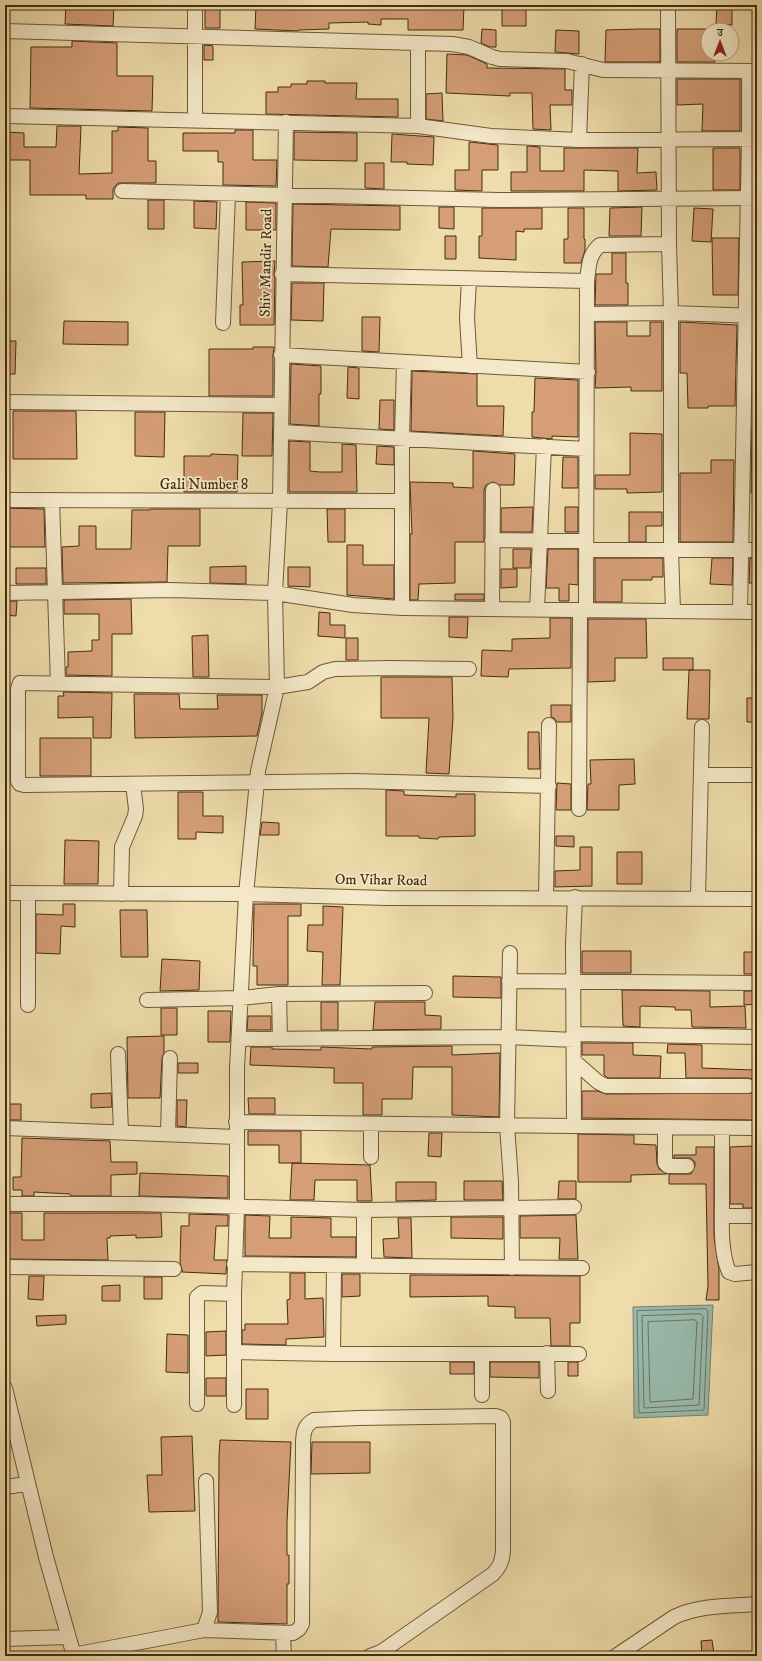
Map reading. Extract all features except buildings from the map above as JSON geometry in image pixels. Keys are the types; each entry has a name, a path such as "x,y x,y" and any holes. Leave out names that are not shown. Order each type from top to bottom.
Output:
{"street":[{"path":"195,5 195,120"},
{"path":"668,5 669,244 671,312 671,550 673,611"},
{"path":"5,32 452,44 469,47 500,59 567,61 603,70 753,71 751,316 740,612"},
{"path":"418,43 418,126"},
{"path":"579,140 582,64"},
{"path":"5,116 418,126 491,136 579,140 753,139"},
{"name":"Shiv Mandir Road","path":"234,1405 234,1264 237,1208 236,1122 246,894 256,782 260,757 277,687 275,593 280,502 282,274 286,122"},
{"path":"122,191 499,200 753,198"},
{"path":"223,323 228,194"},
{"path":"578,809 586,545 588,372 587,281 590,258 593,251 600,245 669,244"},
{"path":"282,274 587,281"},
{"path":"469,279 467,318 470,366"},
{"path":"587,314 671,312 751,316"},
{"path":"281,355 588,372"},
{"path":"402,608 402,438 404,362"},
{"path":"5,402 281,405"},
{"path":"281,432 586,449"},
{"path":"537,610 544,446"},
{"path":"492,609 493,490"},
{"name":"Gali Number 8","path":"5,500 280,502 402,501"},
{"path":"52,500 58,684"},
{"path":"492,540 540,541 671,550 757,550"},
{"path":"5,593 170,590 275,593 353,605 402,608 757,612"},
{"path":"468,669 335,669 323,672 308,682 277,687 24,683 19,685 18,778 20,784 353,781 549,786"},
{"path":"546,897 549,725"},
{"path":"698,898 702,727"},
{"path":"701,775 757,775"},
{"path":"122,894 122,848 136,816 133,784"},
{"name":"Om Vihar Road","path":"5,894 246,894 387,898 575,897 757,899"},
{"path":"28,894 28,1005"},
{"path":"574,1126 573,944 575,897"},
{"path":"510,953 507,1125 512,1209 512,1268"},
{"path":"509,981 757,983"},
{"path":"147,1000 241,998 279,994 425,992"},
{"path":"279,994 280,1039"},
{"path":"239,1039 757,1037"},
{"path":"118,1054 122,1132"},
{"path":"168,1134 170,1058"},
{"path":"574,1061 598,1082 606,1086 748,1086"},
{"path":"236,1122 722,1129 751,1128"},
{"path":"371,1124 371,1157"},
{"path":"5,1128 236,1136"},
{"path":"665,1128 665,1163 668,1166 687,1166"},
{"path":"722,1129 723,1246 729,1272 735,1274 757,1272"},
{"path":"5,1204 138,1204 237,1208 364,1210 574,1207"},
{"path":"364,1210 364,1266"},
{"path":"722,1216 757,1216"},
{"path":"234,1264 582,1268"},
{"path":"333,1354 334,1266"},
{"path":"5,1267 174,1269"},
{"path":"197,1404 197,1297 202,1293 234,1294"},
{"path":"234,1352 333,1354 579,1354"},
{"path":"547,1353 548,1391"},
{"path":"482,1354 482,1395"},
{"path":"5,1388 27,1484 74,1655 204,1630 283,1634 293,1633 299,1629 302,1624 303,1440 305,1427 314,1420 496,1416 501,1418 503,1422 503,1551 500,1567 493,1574 381,1652 370,1656"},
{"path":"204,1630 210,1612 206,1481"},
{"path":"5,1487 27,1484"},
{"path":"616,1656 682,1613 695,1610 757,1604"},
{"path":"283,1634 284,1656"},
{"path":"5,1639 68,1637"}],"water":[{"path":"713,1305 708,1415 634,1418 633,1307"}]}
